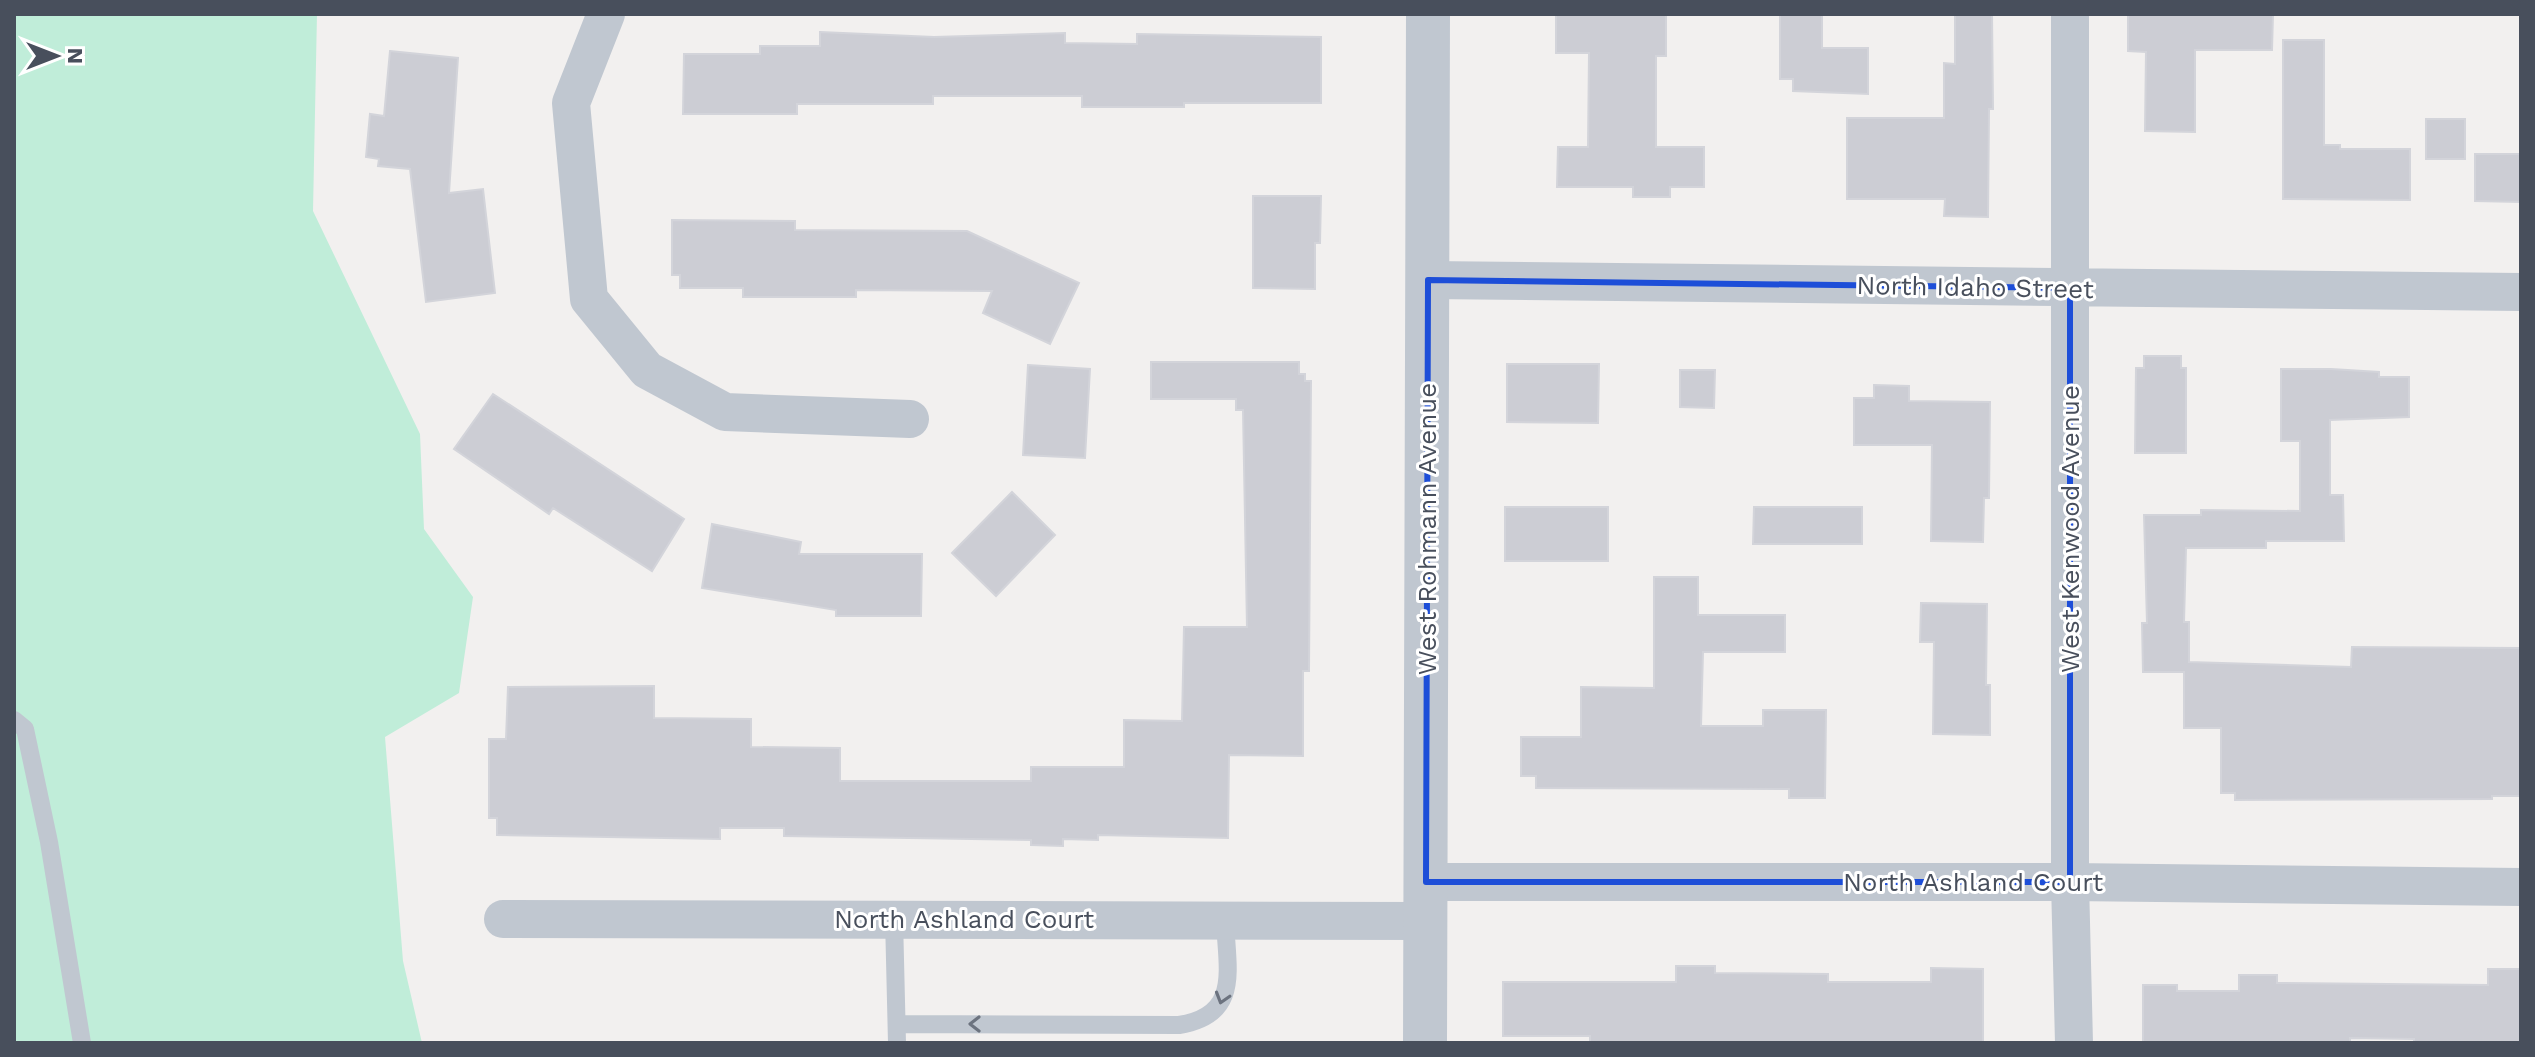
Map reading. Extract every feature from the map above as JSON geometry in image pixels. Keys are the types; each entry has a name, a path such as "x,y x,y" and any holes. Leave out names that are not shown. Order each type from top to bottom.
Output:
{"street":[{"path":"606,14 571,103 589,299 647,370 725,412 910,419"},
{"name":"West Rohmann Avenue","path":"1425,1043 1428,14"},
{"name":"West Kenwood Avenue","path":"2070,14 2070,882 2074,1043"},
{"name":"North Idaho Street","path":"1428,280 2521,292"},
{"name":"North Ashland Court","path":"503,919 1225,921 1426,901 2070,882 2521,887"}],"lane":[{"path":"14,720 25,729 31,757 82,1043"},
{"path":"894,918 897,1043"},
{"path":"897,1024 1179,1025 1200,1022 1218,1011 1225,996 1225,921"}],"highlighted area":[{"path":"1428,280 2070,288 2070,882 1426,882"}],"green space":[{"path":"14,14 317,14 313,211 420,434 424,529 473,597 459,693 385,737 403,961 422,1043 14,1043"}],"building":[{"path":"1556,14 1666,14 1666,56 1656,56 1656,147 1704,147 1704,187 1670,187 1670,197 1633,197 1633,187 1557,187 1558,147 1588,147 1589,53 1556,53"},
{"path":"1780,14 1822,14 1822,48 1868,48 1868,94 1793,91 1793,79 1780,79"},
{"path":"1955,14 1992,14 1993,109 1989,109 1988,217 1944,216 1945,199 1847,199 1847,118 1944,118 1944,63 1955,64"},
{"path":"2128,14 2273,14 2272,50 2195,50 2195,132 2145,131 2146,52 2128,51"},
{"path":"820,32 934,37 1065,33 1065,43 1137,44 1137,34 1321,37 1321,103 1082,107 1082,96 933,96 933,104 797,104 797,114 683,114 684,54 760,54 760,46 820,46"},
{"path":"2283,40 2324,40 2324,145 2340,145 2340,149 2410,149 2410,200 2283,199"},
{"path":"390,51 458,58 449,193 483,189 495,293 426,302 410,169 378,166 379,159 366,157 370,114 384,116"},
{"path":"2426,119 2465,119 2465,159 2426,159"},
{"path":"2475,154 2521,154 2521,202 2475,201"},
{"path":"1253,196 1321,196 1320,243 1315,243 1315,289 1253,288"},
{"path":"672,220 795,221 795,230 967,231 1079,283 1050,344 983,313 992,291 856,290 856,297 743,297 743,288 680,288 680,275 672,275"},
{"path":"2144,356 2181,356 2181,368 2186,368 2186,453 2135,453 2136,368 2144,368"},
{"path":"1151,362 1299,362 1299,374 1305,374 1305,381 1311,381 1309,671 1303,671 1303,756 1229,755 1228,838 1098,835 1098,840 1063,839 1063,846 1031,845 1031,840 784,836 784,828 720,828 720,839 497,835 497,818 489,818 489,739 506,739 508,687 654,686 654,718 751,719 751,747 840,748 840,781 1031,781 1031,767 1124,767 1124,720 1182,721 1184,627 1247,627 1243,410 1236,410 1236,399 1151,399"},
{"path":"1507,364 1599,364 1598,423 1507,422"},
{"path":"1028,365 1090,369 1085,458 1023,455"},
{"path":"2281,369 2379,372 2379,377 2409,377 2409,417 2330,420 2330,495 2343,495 2344,541 2266,541 2266,548 2186,548 2184,622 2189,622 2189,662 2351,667 2352,647 2521,648 2521,796 2492,796 2492,799 2235,800 2235,793 2221,793 2221,728 2184,728 2184,672 2143,672 2142,623 2147,623 2144,515 2201,515 2201,510 2300,511 2300,441 2281,441"},
{"path":"1680,370 1715,370 1714,408 1680,407"},
{"path":"1874,385 1909,386 1909,401 1990,402 1989,498 1984,498 1983,542 1931,541 1932,445 1854,445 1854,398 1874,398"},
{"path":"493,394 684,519 652,571 553,508 549,514 454,449"},
{"path":"1012,492 1055,535 996,596 952,553"},
{"path":"1505,507 1608,507 1608,561 1505,561"},
{"path":"1754,507 1862,507 1862,544 1753,544"},
{"path":"712,524 801,542 799,554 922,554 921,616 836,616 836,610 702,588"},
{"path":"1654,577 1698,577 1698,615 1785,615 1785,652 1703,652 1701,726 1763,726 1763,710 1826,710 1825,798 1789,798 1789,789 1536,788 1536,776 1521,776 1521,737 1581,737 1581,687 1654,688"},
{"path":"1921,603 1987,604 1986,685 1990,685 1990,735 1933,734 1934,642 1920,642"},
{"path":"1676,966 1715,966 1715,973 1828,974 1828,982 1931,982 1931,968 1983,969 1983,1043 1590,1043 1590,1036 1503,1036 1503,982 1676,982"},
{"path":"2488,969 2521,969 2521,1043 2414,1043 2414,1039 2350,1038 2350,1043 2143,1043 2143,985 2177,985 2177,991 2239,991 2239,975 2277,975 2277,983 2488,985"}]}
